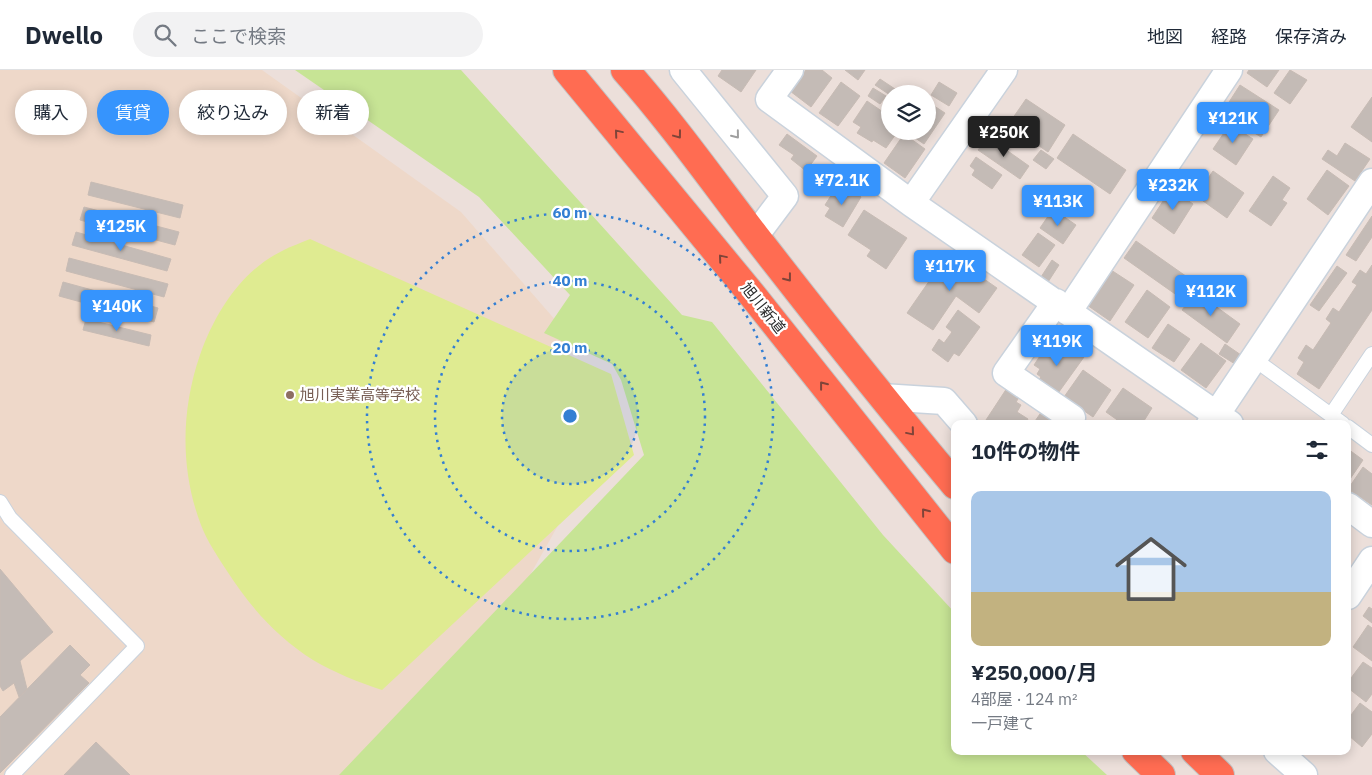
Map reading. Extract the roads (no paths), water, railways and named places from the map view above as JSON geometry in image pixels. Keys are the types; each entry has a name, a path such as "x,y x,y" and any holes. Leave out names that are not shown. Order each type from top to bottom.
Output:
{"highway":[{"name":"旭川新道","path":"566,70 753,296 951,545"},
{"path":"625,70 650,98 755,236 882,397 951,480"},
{"path":"1140,755 1161,775"},
{"path":"1198,755 1220,775"}],"street":[{"path":"683,70 785,196 755,236"},
{"path":"790,70 769,99 911,203 1062,307 1218,420"},
{"path":"911,203 1004,70"},
{"path":"1072,418 1006,373 1062,307 1229,70"},
{"path":"1220,420 1254,360 1372,182"},
{"path":"882,397 944,401 961,420"},
{"path":"1351,508 1372,524"},
{"path":"1351,592 1372,560"},
{"path":"1282,755 1304,775"}],"lane":[{"path":"1331,415 1372,354"},
{"path":"1254,360 1338,420"},
{"path":"1351,429 1372,444"},
{"path":"0,502 10,518 137,646 12,775"}],"place":[{"name":"旭川実業高等学校","path":"290,395"}]}
